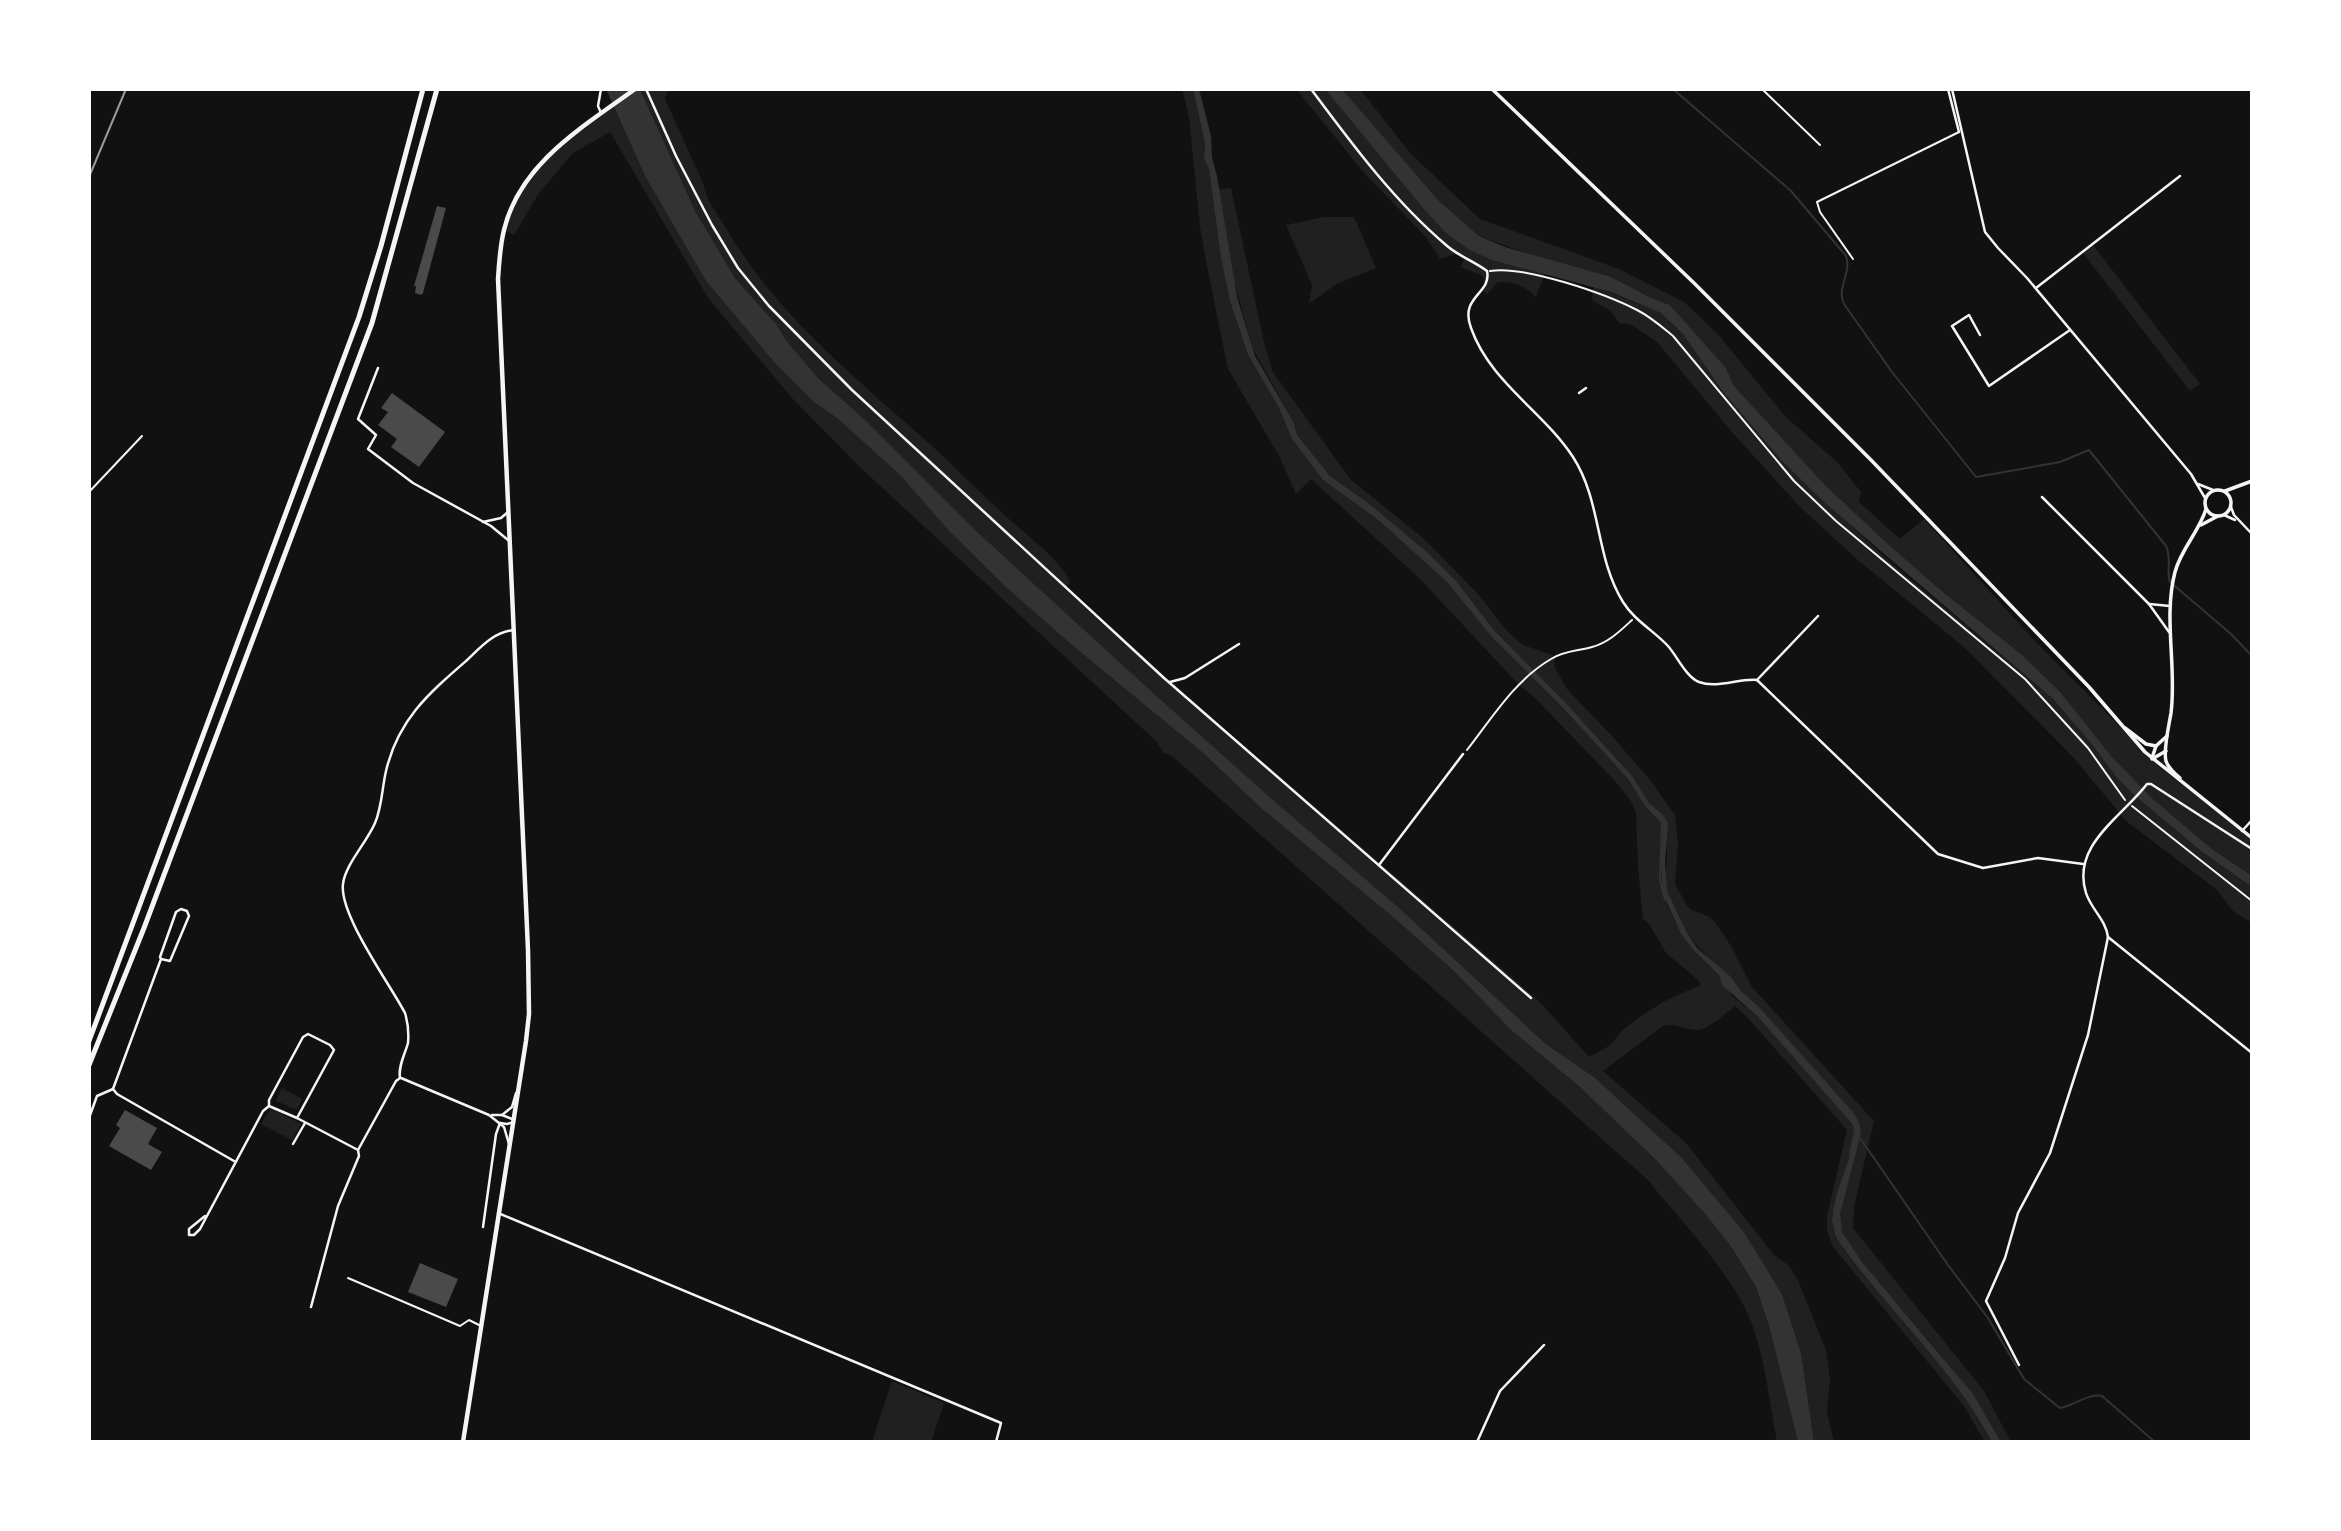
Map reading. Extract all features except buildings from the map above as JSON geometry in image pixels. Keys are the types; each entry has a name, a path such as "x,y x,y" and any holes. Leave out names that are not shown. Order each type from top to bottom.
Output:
{"highway":[{"path":"89,1041 359,317 423,89"},
{"path":"89,1065 144,928 372,323 438,89"}],"main road":[{"path":"463,1442 515,1121 529,1014 530,983 498,279 504,229 520,190 532,173 560,145 635,89"},
{"path":"1492,89 1694,283 1872,461 2080,677 2152,759 2252,838"},
{"path":"2190,790 2168,766 2166,751 2174,691 2171,606 2176,569 2202,525 2206,498 2213,490 2225,491 2252,481"},
{"path":"2202,525 2224,515 2231,507 2231,499 2240,487"},
{"path":"2225,491 2231,499"},
{"path":"2206,509 2218,516"},
{"path":"2119,722 2146,744 2156,746"},
{"path":"2152,759 2156,746 2168,734"},
{"path":"2152,759 2166,751"}],"street":[{"path":"601,89 598,106 601,114"},
{"path":"646,89 676,156 712,225 738,268 769,306 852,390 1170,682 1531,998"},
{"path":"1311,89 1357,149 1413,213 1448,248 1483,268 1488,275 1486,284 1469,304 1471,329 1490,364 1576,461 1597,519 1604,562 1624,604 1664,642 1697,682 1708,684 1757,680 1818,616"},
{"path":"1950,89 1985,232 2036,288 2198,484 2206,498"},
{"path":"2036,288 2180,176"},
{"path":"1980,335 1969,316 1952,326 1989,386 2070,330"},
{"path":"378,368 358,419 376,435 368,449 413,483 499,532 511,545"},
{"path":"1579,393 1586,388"},
{"path":"2198,484 2213,490"},
{"path":"2042,497 2149,604 2171,636"},
{"path":"493,521 504,516 509,507"},
{"path":"2231,507 2238,521"},
{"path":"2224,515 2238,521 2252,534"},
{"path":"483,522 503,522 510,527"},
{"path":"499,532 510,527"},
{"path":"2149,604 2171,606"},
{"path":"400,1078 399,1071 408,1041 409,1028 405,1013 356,930 342,886 376,821 386,770 408,718 429,693 494,636 514,630"},
{"path":"1170,682 1185,678 1239,644"},
{"path":"1757,680 1938,854 1983,867 2038,858 2083,864"},
{"path":"1379,865 1464,754"},
{"path":"2019,1365 1986,1301 2005,1258 2018,1213 2055,1141 2088,1035 2108,937 2107,929 2085,890 2083,864 2098,837 2147,784 2151,784 2252,849"},
{"path":"2242,831 2252,820"},
{"path":"89,1118 99,1094 113,1089 162,959 160,957 176,912 181,909 187,911 189,916 170,961 162,959"},
{"path":"2108,937 2252,1052"},
{"path":"205,1216 189,1228 189,1235 196,1233 263,1111 269,1106 269,1101 303,1037 312,1034 334,1050 297,1118"},
{"path":"400,1078 489,1115 500,1123 507,1134 509,1151"},
{"path":"311,1307 338,1206 359,1156 358,1150 400,1078"},
{"path":"502,1115 512,1107 520,1087"},
{"path":"113,1089 172,1127 235,1161"},
{"path":"269,1106 358,1150"},
{"path":"489,1115 502,1115 515,1121"},
{"path":"500,1123 515,1121"},
{"path":"293,1144 305,1123"},
{"path":"483,1227 496,1134 500,1123"},
{"path":"498,1213 1002,1423 996,1442"},
{"path":"1477,1442 1500,1391 1544,1345"}],"lane":[{"path":"1762,89 1820,145"},
{"path":"1853,259 1820,212 1817,202 1960,132"},
{"path":"348,1278 460,1326 469,1320 481,1326"}],"path":[{"path":"1492,271 1504,269 1526,272 1597,293 1636,310 1673,336 1794,481 1836,521 2025,679 2088,748 2128,803 2252,901"},
{"path":"89,492 142,436"},
{"path":"1466,750 1513,690 1538,668 1552,658 1595,646 1613,637 1636,617"}],"shaded area":[{"path":"606,89 640,89 695,211 735,278 777,325 785,339 819,379 863,418 973,528 1151,691 1398,907 1547,1045 1594,1077 1682,1158 1744,1232 1782,1294 1801,1353 1814,1442 1798,1442 1769,1326 1756,1287 1730,1245 1706,1215 1656,1160 1581,1088 1511,1030 1455,972 1261,808 1203,753 1009,590 950,532 899,474 837,418 815,403 774,362 706,281 645,176"},
{"path":"640,89 672,89 665,99 713,207 747,261 770,291 820,345 1053,559 1070,583 1065,588 1092,614 1538,1000 1589,1057 1609,1046 1623,1030 1663,1002 1700,985 1698,980 1666,953 1649,924 1643,919 1636,813 1631,801 1615,781 1533,696 1520,686 1420,579 1311,479 1296,494 1279,456 1228,369 1200,227 1189,117 1182,89 1193,89 1205,144 1204,158 1209,169 1230,301 1248,355 1279,408 1292,439 1323,480 1377,519 1447,582 1498,643 1628,779 1645,806 1663,825 1660,881 1664,899 1681,934 1699,957 1721,976 1732,996 1758,1017 1853,1125 1851,1154 1835,1210 1837,1239 1958,1388 1992,1442 1985,1442 1964,1406 1833,1247 1827,1230 1827,1216 1847,1130 1747,1017 1735,1006 1702,1029 1663,1026 1603,1071 1686,1143 1774,1255 1788,1265 1798,1280 1826,1350 1830,1380 1827,1412 1834,1442 1814,1442 1801,1353 1782,1294 1744,1232 1682,1158 1594,1077 1547,1045 1398,907 1151,691 973,528 863,418 819,379 785,339 777,325 735,278 695,212"},
{"path":"1193,89 1199,89 1211,136 1212,158 1237,297 1255,356 1293,421 1297,435 1330,476 1371,505 1427,552 1457,582 1493,629 1567,704 1632,776 1649,803 1662,814 1668,823 1665,863 1667,891 1686,931 1697,948 1730,976 1741,991 1759,1007 1859,1122 1860,1137 1840,1214 1842,1232 1862,1262 1973,1394 2001,1442 1992,1442 1958,1388 1837,1239 1833,1211 1850,1154 1853,1125 1758,1017 1722,985 1720,976 1681,934 1662,892 1663,825 1645,806 1628,779 1563,708 1492,637 1447,582 1377,519 1323,480 1292,439 1279,408 1248,355 1230,301 1209,169 1204,158 1205,144"},
{"path":"1296,89 1325,89 1422,207 1492,260 1545,273 1536,297 1519,285 1509,282 1498,282 1487,294 1481,290 1485,285 1483,276 1461,267 1464,259 1455,254 1440,259 1426,237 1365,174"},
{"path":"1325,89 1342,89 1439,201 1479,236 1505,247 1611,277 1670,305 1726,368 1734,386 1825,485 1944,593 2021,654 2061,693 2111,756 2153,799 2212,849 2252,876 2252,887 2201,851 2133,794 2053,699 1824,502 1781,460 1723,392 1683,334 1661,313 1611,292 1492,260 1468,249 1445,232 1422,207"},
{"path":"1342,89 1360,89 1410,153 1480,219 1619,269 1684,302 1717,333 1785,416 1838,463 1861,492 1859,502 1900,539 1924,519 2035,641 2163,770 2252,838 2252,876 2212,849 2153,799 2111,756 2021,654 1944,593 1825,485 1734,386 1726,368 1670,305 1479,236 1439,201"},
{"path":"613,105 645,176 706,281 774,362 815,403 837,418 899,474 950,532 1009,590 1203,753 1261,808 1455,972 1511,1030 1581,1088 1656,1160 1706,1215 1730,1245 1756,1287 1769,1326 1798,1442 1777,1442 1765,1372 1746,1310 1722,1271 1648,1180 1172,756 1164,753 1156,741 863,470 792,398 708,298 610,132 573,153 539,193 514,235 504,230 522,188 543,160"},
{"path":"1231,188 1265,347 1273,372 1350,479 1423,538 1478,594 1507,631 1523,645 1555,658 1554,666 1567,689 1651,781 1675,815 1678,843 1675,884 1686,904 1691,910 1710,917 1731,946 1752,987 1874,1121 1854,1207 1853,1228 1984,1391 2011,1442 2001,1442 1954,1372 1867,1268 1843,1234 1840,1226 1841,1208 1860,1137 1843,1101 1698,946 1679,921 1666,886 1667,848 1662,814 1649,803 1617,759 1567,704 1493,629 1457,582 1427,552 1371,505 1330,476 1297,435 1293,421 1253,349 1231,270 1218,189"},
{"path":"1324,217 1354,217 1376,268 1336,284 1309,304 1312,285 1286,225"},
{"path":"2093,245 2200,384 2190,391 2083,253"},
{"path":"1594,286 1661,313 1683,334 1723,392 1781,460 1889,561 2053,699 2133,794 2201,851 2252,887 2252,923 2233,911 2216,889 2126,821 2073,757 1964,647 1859,561 1799,506 1732,432 1658,343 1632,325 1619,323 1612,312 1592,300"},
{"path":"282,1088 302,1099 297,1110 276,1101"},
{"path":"273,1109 301,1124 292,1140 261,1124"},
{"path":"892,1381 944,1403 931,1442 872,1442"}],"waterway":[{"path":"1673,89 1791,191 1846,256 1847,268 1842,292 1844,304 1892,372 1976,477 2060,462 2089,450 2166,546 2170,582 2231,634 2252,656"},
{"path":"1662,823 1660,880 1665,900"},
{"path":"1850,1154 1854,1136"},
{"path":"1860,1138 1988,1318 2024,1379 2060,1408 2092,1396 2102,1396 2155,1442"},
{"path":"1833,1222 1835,1207"}],"railway":[{"path":"89,177 126,89"}]}
